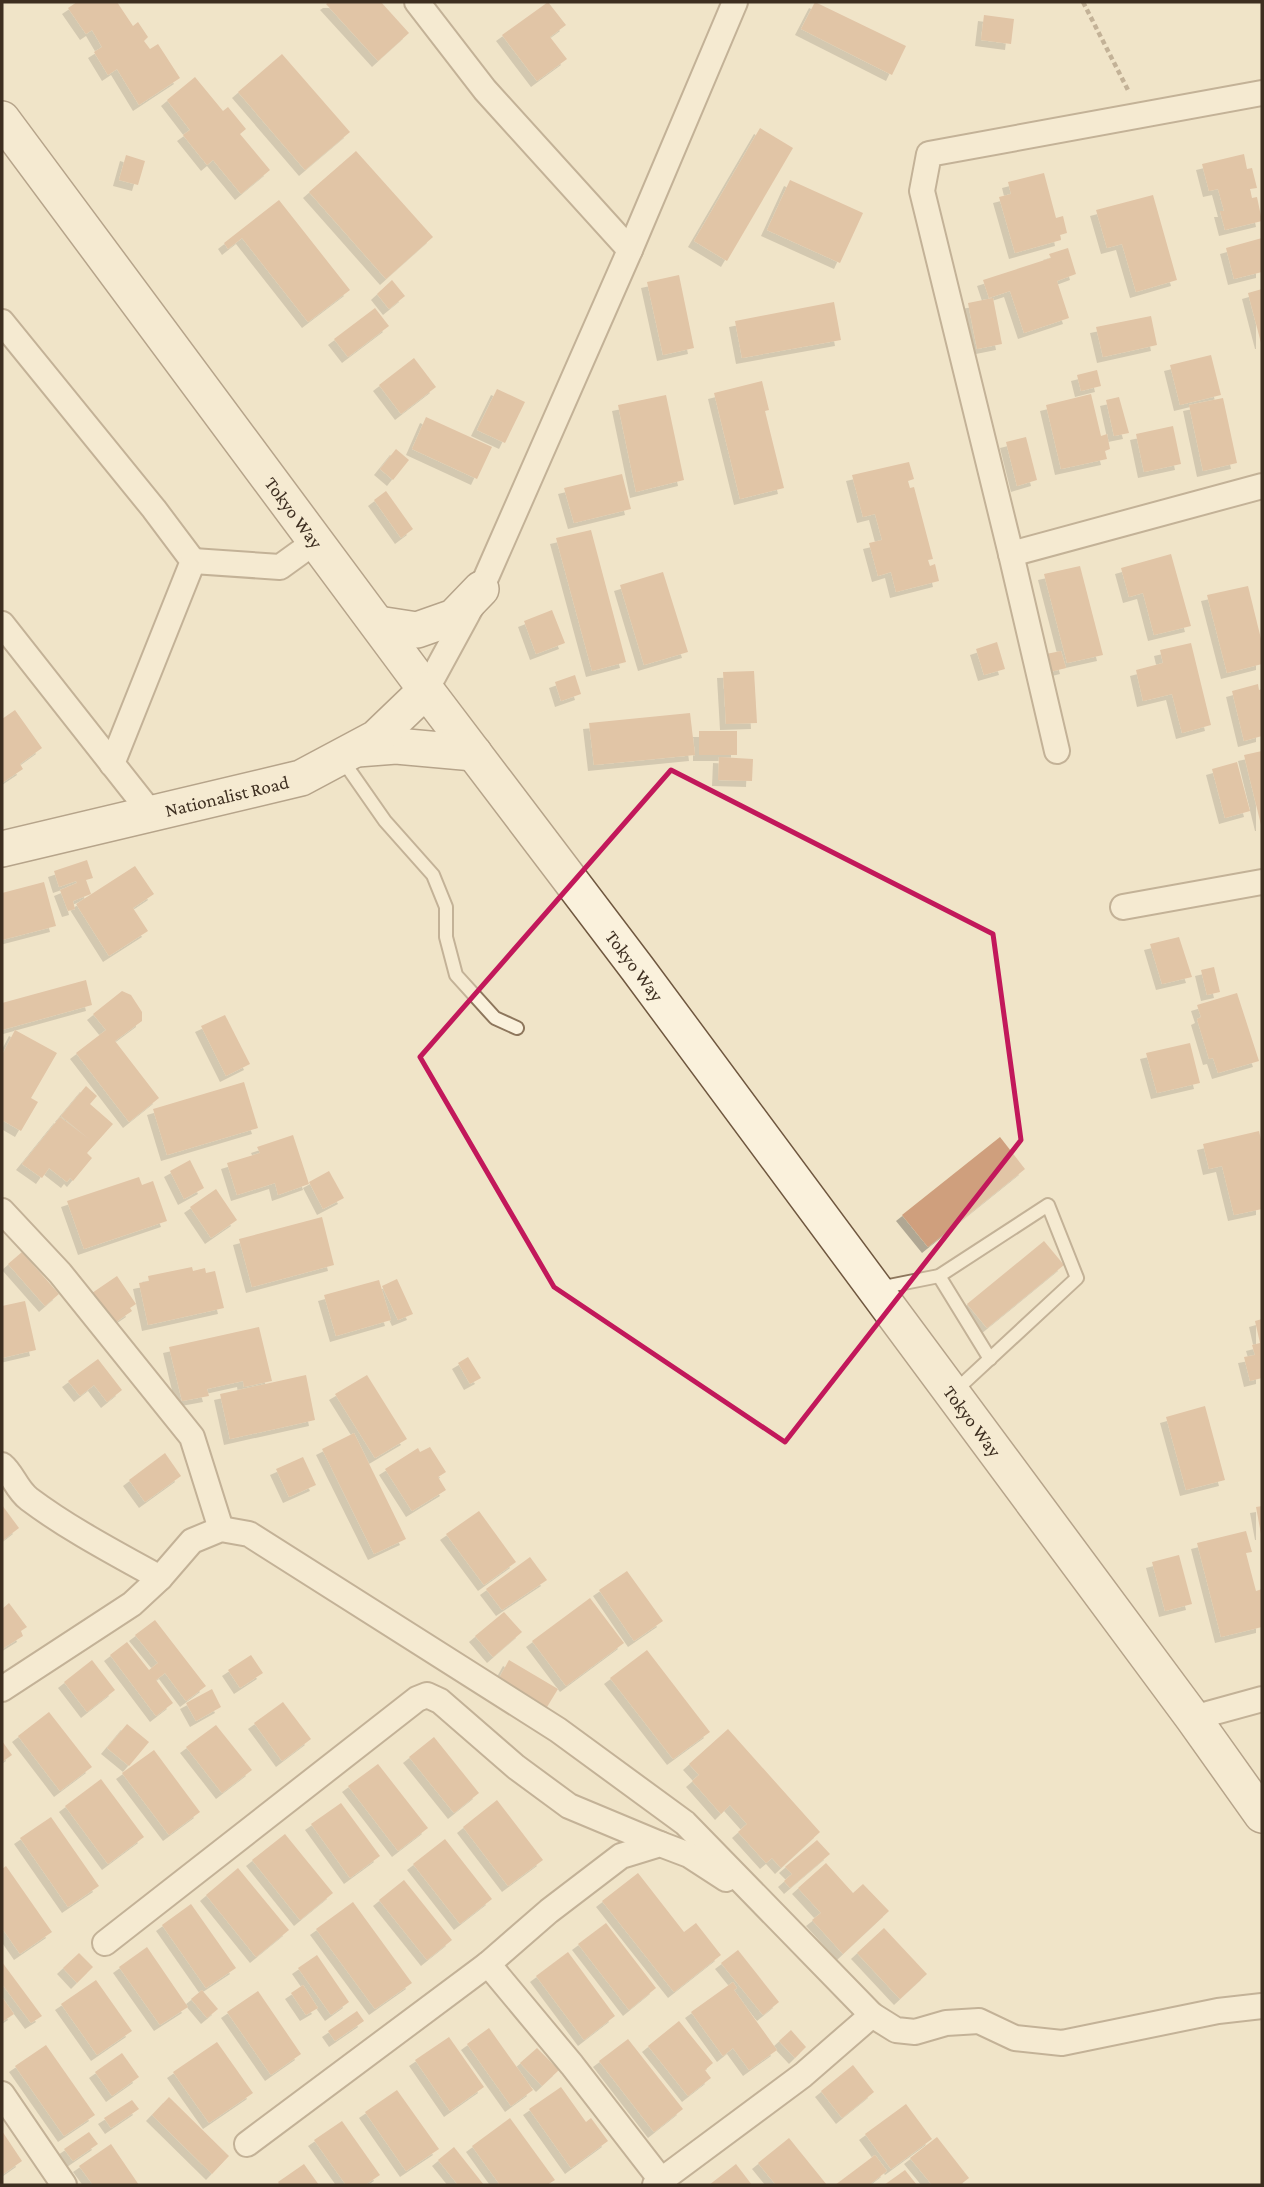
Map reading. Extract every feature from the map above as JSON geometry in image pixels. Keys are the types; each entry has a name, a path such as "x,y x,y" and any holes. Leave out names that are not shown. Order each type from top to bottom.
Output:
{"main road":[{"name":"Tokyo Way","path":"2,119 875,1289 1262,1815"},
{"path":"378,624 417,630 429,626 454,617 481,589"},
{"path":"349,753 378,723 394,691 402,657"},
{"name":"Nationalist Road","path":"2,849 301,778 376,738 426,690"},
{"path":"349,753 409,747 474,752"}],"street":[{"path":"417,2 485,90 630,250"},
{"path":"426,690 481,589 630,250 735,2"},
{"path":"1057,751 1012,554 922,191 929,154 1262,93"},
{"path":"2,322 193,561 280,567 316,541"},
{"path":"1012,554 1262,486"},
{"path":"112,764 193,561"},
{"path":"2,624 151,813"},
{"path":"1123,907 1262,882"},
{"path":"2,1211 60,1273 191,1437 221,1529"},
{"path":"2,1465 17,1488 27,1497 94,1541 160,1578"},
{"path":"2,1689 132,1604 160,1578 192,1541 221,1529 249,1534 558,1730 685,1823 872,2015 896,2030 915,2032 946,2023 979,2021 1016,2038 1062,2043 1218,2011 1262,2006"},
{"path":"105,1943 417,1699 427,1696 440,1701 516,1767 569,1806 690,1855 764,1904"},
{"path":"1193,1718 1262,1699"},
{"path":"247,2144 488,1964 549,1911 621,1856 660,1844"},
{"path":"488,1964 572,2065 660,2184 803,2075 872,2015"},
{"path":"2,2094 64,2185"}],"lane":[{"path":"349,753 385,821 433,875 446,907 446,937 456,975 495,1018 517,1028"},
{"path":"875,1289 939,1276 1048,1205 1077,1278 952,1393"},
{"path":"939,1276 990,1359"}],"path":[{"path":"1083,2 1140,115"}],"highlighted area":[{"path":"671,770 993,934 1021,1140 785,1442 554,1287 420,1057"}],"building":[{"path":"77,2 117,2 133,26 138,22 148,37 144,41 150,49 158,44 180,78 139,105 117,69 108,75 94,52 102,47 92,30 86,34 68,8"},
{"path":"381,2 409,33 378,61 326,4"},
{"path":"548,2 566,25 550,37 567,59 537,81 502,35"},
{"path":"815,2 906,46 892,75 801,29"},
{"path":"984,15 1014,19 1011,44 981,40"},
{"path":"282,54 350,132 305,170 238,92"},
{"path":"195,77 223,111 228,107 246,129 240,134 270,170 241,194 213,160 207,165 183,135 190,130 167,100"},
{"path":"760,128 793,148 727,261 694,241"},
{"path":"356,151 433,237 386,279 309,192"},
{"path":"1244,154 1247,169 1252,168 1257,188 1250,189 1252,198 1257,197 1262,221 1225,230 1220,211 1224,211 1218,189 1209,191 1202,164"},
{"path":"126,155 145,161 138,185 119,180"},
{"path":"1044,173 1056,218 1063,216 1067,233 1060,235 1061,240 1015,253 999,197 1011,194 1008,182"},
{"path":"790,180 863,213 840,263 767,230"},
{"path":"1153,195 1177,280 1136,292 1122,244 1107,248 1096,210"},
{"path":"279,200 350,290 308,322 242,238 228,249 224,243"},
{"path":"1262,238 1262,272 1234,279 1226,248"},
{"path":"1068,248 1076,274 1057,281 1069,318 1024,333 1010,291 989,298 983,280 1051,258 1049,254"},
{"path":"679,275 694,348 663,355 647,282"},
{"path":"392,280 405,296 389,309 377,294"},
{"path":"1262,289 1262,343 1261,343 1248,293"},
{"path":"993,298 1002,344 977,349 968,303"},
{"path":"834,302 841,340 742,358 735,321"},
{"path":"375,308 389,326 348,357 334,339"},
{"path":"1151,316 1157,345 1103,357 1096,327"},
{"path":"1211,355 1221,395 1180,405 1170,365"},
{"path":"414,358 436,387 401,414 379,385"},
{"path":"1097,370 1101,386 1081,391 1077,375"},
{"path":"762,381 769,410 765,411 784,488 740,499 714,393"},
{"path":"497,389 525,402 505,443 477,430"},
{"path":"1091,394 1101,436 1107,434 1110,449 1105,451 1107,459 1061,469 1046,405"},
{"path":"666,395 684,480 636,492 618,405"},
{"path":"1119,397 1129,433 1114,436 1106,400"},
{"path":"1223,398 1237,463 1203,471 1189,405"},
{"path":"426,417 492,447 477,479 412,449"},
{"path":"1173,426 1181,464 1144,472 1136,434"},
{"path":"1026,437 1037,480 1017,486 1006,442"},
{"path":"396,449 409,460 393,480 380,469"},
{"path":"909,462 914,479 908,481 910,488 914,487 933,559 928,560 930,566 935,564 939,581 896,592 891,572 878,576 869,543 882,540 875,514 863,517 852,475"},
{"path":"622,474 631,509 574,523 564,488"},
{"path":"386,491 413,529 401,538 374,500"},
{"path":"591,530 626,662 592,671 556,538"},
{"path":"1171,554 1191,626 1154,635 1143,593 1129,597 1121,568"},
{"path":"1080,566 1103,655 1067,663 1044,574"},
{"path":"663,572 688,652 644,665 620,585"},
{"path":"1248,586 1262,643 1262,664 1227,673 1207,595"},
{"path":"552,610 565,643 536,654 524,621"},
{"path":"997,642 1005,669 984,675 976,649"},
{"path":"1191,643 1211,725 1182,733 1172,694 1143,701 1136,670 1163,663 1160,650"},
{"path":"1061,651 1066,668 1050,672 1046,654"},
{"path":"754,671 757,723 726,724 723,672"},
{"path":"575,675 581,694 561,701 555,682"},
{"path":"1258,684 1259,690 1262,689 1262,736 1244,741 1232,691"},
{"path":"15,710 42,748 20,764 23,769 2,783 2,719"},
{"path":"690,713 695,755 594,765 589,723"},
{"path":"699,731 737,731 737,755 699,755"},
{"path":"1262,751 1262,825 1261,825 1244,755"},
{"path":"719,757 753,759 752,781 718,780"},
{"path":"1237,762 1250,811 1225,818 1212,769"},
{"path":"87,860 93,878 86,880 91,894 73,901 75,909 68,911 60,890 77,883 76,881 59,887 54,871"},
{"path":"135,866 154,894 133,908 148,931 109,956 76,904"},
{"path":"44,882 56,926 2,940 2,893"},
{"path":"1179,937 1192,977 1162,984 1150,944"},
{"path":"1214,967 1220,992 1207,995 1201,970"},
{"path":"86,980 92,1005 2,1030 2,1003"},
{"path":"122,991 131,995 142,1012 142,1021 115,1041 159,1098 129,1122 76,1053 106,1030 93,1014"},
{"path":"1237,993 1259,1061 1218,1073 1213,1058 1209,1059 1197,1019 1201,1017 1197,1005"},
{"path":"225,1015 250,1064 226,1076 201,1026"},
{"path":"15,1030 57,1053 31,1098 38,1102 21,1131 2,1120 2,1055"},
{"path":"1190,1043 1200,1083 1157,1093 1146,1053"},
{"path":"244,1082 258,1128 167,1155 153,1109"},
{"path":"86,1086 97,1096 90,1104 113,1124 87,1153 92,1158 73,1181 70,1178 67,1182 49,1168 42,1178 22,1164 60,1117 89,1139 61,1116"},
{"path":"1259,1131 1262,1144 1262,1209 1234,1215 1222,1166 1209,1169 1203,1144"},
{"path":"293,1135 309,1184 278,1195 275,1183 237,1195 227,1163 260,1153 257,1147"},
{"path":"1000,1137 1025,1169 928,1247 902,1215"},
{"path":"190,1160 204,1188 184,1199 170,1171"},
{"path":"329,1171 344,1198 323,1209 309,1182"},
{"path":"139,1177 142,1185 153,1181 167,1221 84,1249 67,1201"},
{"path":"216,1189 237,1220 211,1238 190,1207"},
{"path":"322,1217 334,1265 252,1287 239,1239"},
{"path":"1044,1241 1064,1265 987,1328 967,1304"},
{"path":"22,1252 59,1294 45,1306 8,1264"},
{"path":"192,1267 193,1271 205,1268 206,1273 215,1271 224,1308 148,1325 139,1283 149,1281 148,1276"},
{"path":"117,1276 136,1304 130,1308 132,1311 113,1324 92,1293"},
{"path":"397,1279 413,1314 398,1320 382,1286"},
{"path":"379,1280 391,1320 336,1336 324,1295"},
{"path":"25,1301 36,1350 2,1358 2,1306"},
{"path":"1262,1319 1262,1378 1250,1381 1244,1357 1255,1355 1252,1345 1260,1343 1255,1321"},
{"path":"259,1327 272,1381 244,1387 243,1381 207,1389 209,1396 182,1401 169,1347"},
{"path":"468,1357 481,1378 470,1384 458,1363"},
{"path":"98,1359 122,1390 107,1402 94,1385 80,1396 68,1381"},
{"path":"306,1375 315,1420 230,1439 220,1394"},
{"path":"367,1375 407,1439 375,1458 335,1394"},
{"path":"1205,1406 1225,1480 1186,1490 1166,1417"},
{"path":"354,1433 406,1539 374,1554 322,1449"},
{"path":"430,1447 446,1472 438,1477 446,1490 412,1511 385,1469 418,1448 420,1452"},
{"path":"165,1453 181,1476 145,1502 129,1480"},
{"path":"303,1457 316,1485 289,1497 276,1469"},
{"path":"2,1505 19,1528 2,1541"},
{"path":"1262,1506 1262,1534 1261,1534 1256,1507"},
{"path":"479,1511 516,1562 484,1585 446,1534"},
{"path":"1246,1531 1252,1552 1246,1553 1256,1591 1262,1589 1262,1627 1221,1637 1197,1543"},
{"path":"1179,1555 1192,1604 1165,1611 1152,1562"},
{"path":"530,1557 547,1580 502,1610 486,1589"},
{"path":"627,1571 663,1621 634,1641 599,1590"},
{"path":"590,1598 624,1643 566,1686 532,1641"},
{"path":"9,1603 27,1627 21,1631 23,1636 2,1649 2,1609"},
{"path":"504,1612 522,1632 493,1657 475,1636"},
{"path":"155,1620 206,1686 186,1701 165,1673 156,1680 173,1703 156,1716 110,1655 127,1642 149,1670 158,1663 135,1635"},
{"path":"647,1650 710,1732 673,1759 610,1678"},
{"path":"251,1655 263,1673 240,1688 228,1670"},
{"path":"92,1660 115,1690 87,1712 64,1682"},
{"path":"509,1660 558,1689 547,1707 499,1678"},
{"path":"212,1689 221,1707 196,1721 186,1703"},
{"path":"283,1702 311,1739 282,1761 254,1723"},
{"path":"49,1712 92,1767 60,1791 18,1736"},
{"path":"127,1724 149,1742 129,1766 107,1748"},
{"path":"216,1725 252,1770 222,1793 186,1747"},
{"path":"728,1729 820,1832 781,1868 772,1858 766,1863 738,1832 747,1824 730,1805 721,1814 692,1781 699,1775 689,1764"},
{"path":"434,1737 479,1793 454,1813 409,1757"},
{"path":"2,1741 12,1755 2,1762"},
{"path":"154,1750 200,1812 169,1835 122,1773"},
{"path":"378,1764 428,1828 398,1851 348,1786"},
{"path":"101,1779 144,1837 108,1864 65,1806"},
{"path":"497,1800 543,1860 508,1886 463,1827"},
{"path":"341,1803 380,1856 350,1878 311,1824"},
{"path":"51,1817 99,1886 68,1907 20,1838"},
{"path":"285,1834 333,1893 300,1920 252,1860"},
{"path":"445,1839 492,1899 460,1924 413,1864"},
{"path":"817,1840 830,1854 790,1888 784,1881 792,1874 785,1867"},
{"path":"826,1863 853,1893 863,1884 889,1911 843,1954 812,1920 821,1913 798,1888"},
{"path":"6,1866 52,1932 20,1954 2,1928 2,1869"},
{"path":"238,1868 289,1930 256,1957 206,1895"},
{"path":"638,1873 684,1932 696,1923 721,1955 674,1992 602,1901"},
{"path":"404,1880 452,1940 427,1960 379,1900"},
{"path":"353,1902 412,1983 375,2009 316,1929"},
{"path":"191,1904 236,1968 206,1988 162,1925"},
{"path":"606,1923 656,1988 629,2010 578,1944"},
{"path":"884,1928 927,1974 900,1999 857,1953"},
{"path":"147,1947 188,2007 160,2025 119,1967"},
{"path":"738,1950 779,2002 763,2015 721,1963"},
{"path":"568,1952 615,2016 584,2040 536,1976"},
{"path":"79,1953 93,1967 77,1983 63,1968"},
{"path":"317,1955 349,2002 331,2015 298,1968"},
{"path":"2,1962 42,2016 31,2023 2,1984"},
{"path":"96,1980 132,2031 97,2055 61,2004"},
{"path":"733,1982 737,1988 734,1990 777,2050 749,2070 733,2048 723,2056 691,2012"},
{"path":"303,1985 318,2008 306,2015 291,1993"},
{"path":"202,1990 218,2009 207,2018 191,1999"},
{"path":"258,1991 301,2054 271,2075 227,2012"},
{"path":"2,1997 14,2014 2,2022"},
{"path":"357,2011 364,2021 335,2041 328,2031"},
{"path":"679,2021 713,2063 705,2070 711,2078 688,2096 648,2046"},
{"path":"489,2028 533,2090 511,2106 467,2044"},
{"path":"791,2030 806,2047 795,2058 779,2041"},
{"path":"449,2037 484,2087 450,2111 415,2060"},
{"path":"628,2039 683,2109 654,2132 599,2061"},
{"path":"217,2042 253,2093 209,2123 173,2072"},
{"path":"46,2045 95,2115 64,2136 15,2066"},
{"path":"537,2048 559,2070 542,2086 520,2063"},
{"path":"122,2053 139,2077 112,2096 95,2072"},
{"path":"853,2065 874,2092 842,2118 821,2091"},
{"path":"561,2087 586,2122 591,2118 608,2141 571,2168 529,2109"},
{"path":"397,2090 439,2149 406,2171 365,2112"},
{"path":"169,2097 229,2156 212,2174 152,2115"},
{"path":"132,2100 139,2109 111,2128 104,2118"},
{"path":"906,2104 932,2139 891,2169 865,2134"},
{"path":"510,2118 555,2180 547,2185 500,2185 472,2146"},
{"path":"342,2121 380,2175 365,2185 346,2185 314,2140"},
{"path":"2,2131 22,2161 2,2175"},
{"path":"89,2132 98,2144 73,2161 64,2149"},
{"path":"937,2137 969,2178 960,2185 932,2185 910,2158"},
{"path":"789,2138 827,2185 776,2185 758,2163"},
{"path":"111,2144 139,2185 93,2185 79,2166"},
{"path":"454,2147 484,2185 458,2185 438,2160"},
{"path":"875,2155 887,2171 869,2185 835,2185"},
{"path":"304,2164 319,2185 280,2185 278,2182"},
{"path":"736,2164 752,2185 709,2185"},
{"path":"905,2170 917,2185 884,2185"}]}
